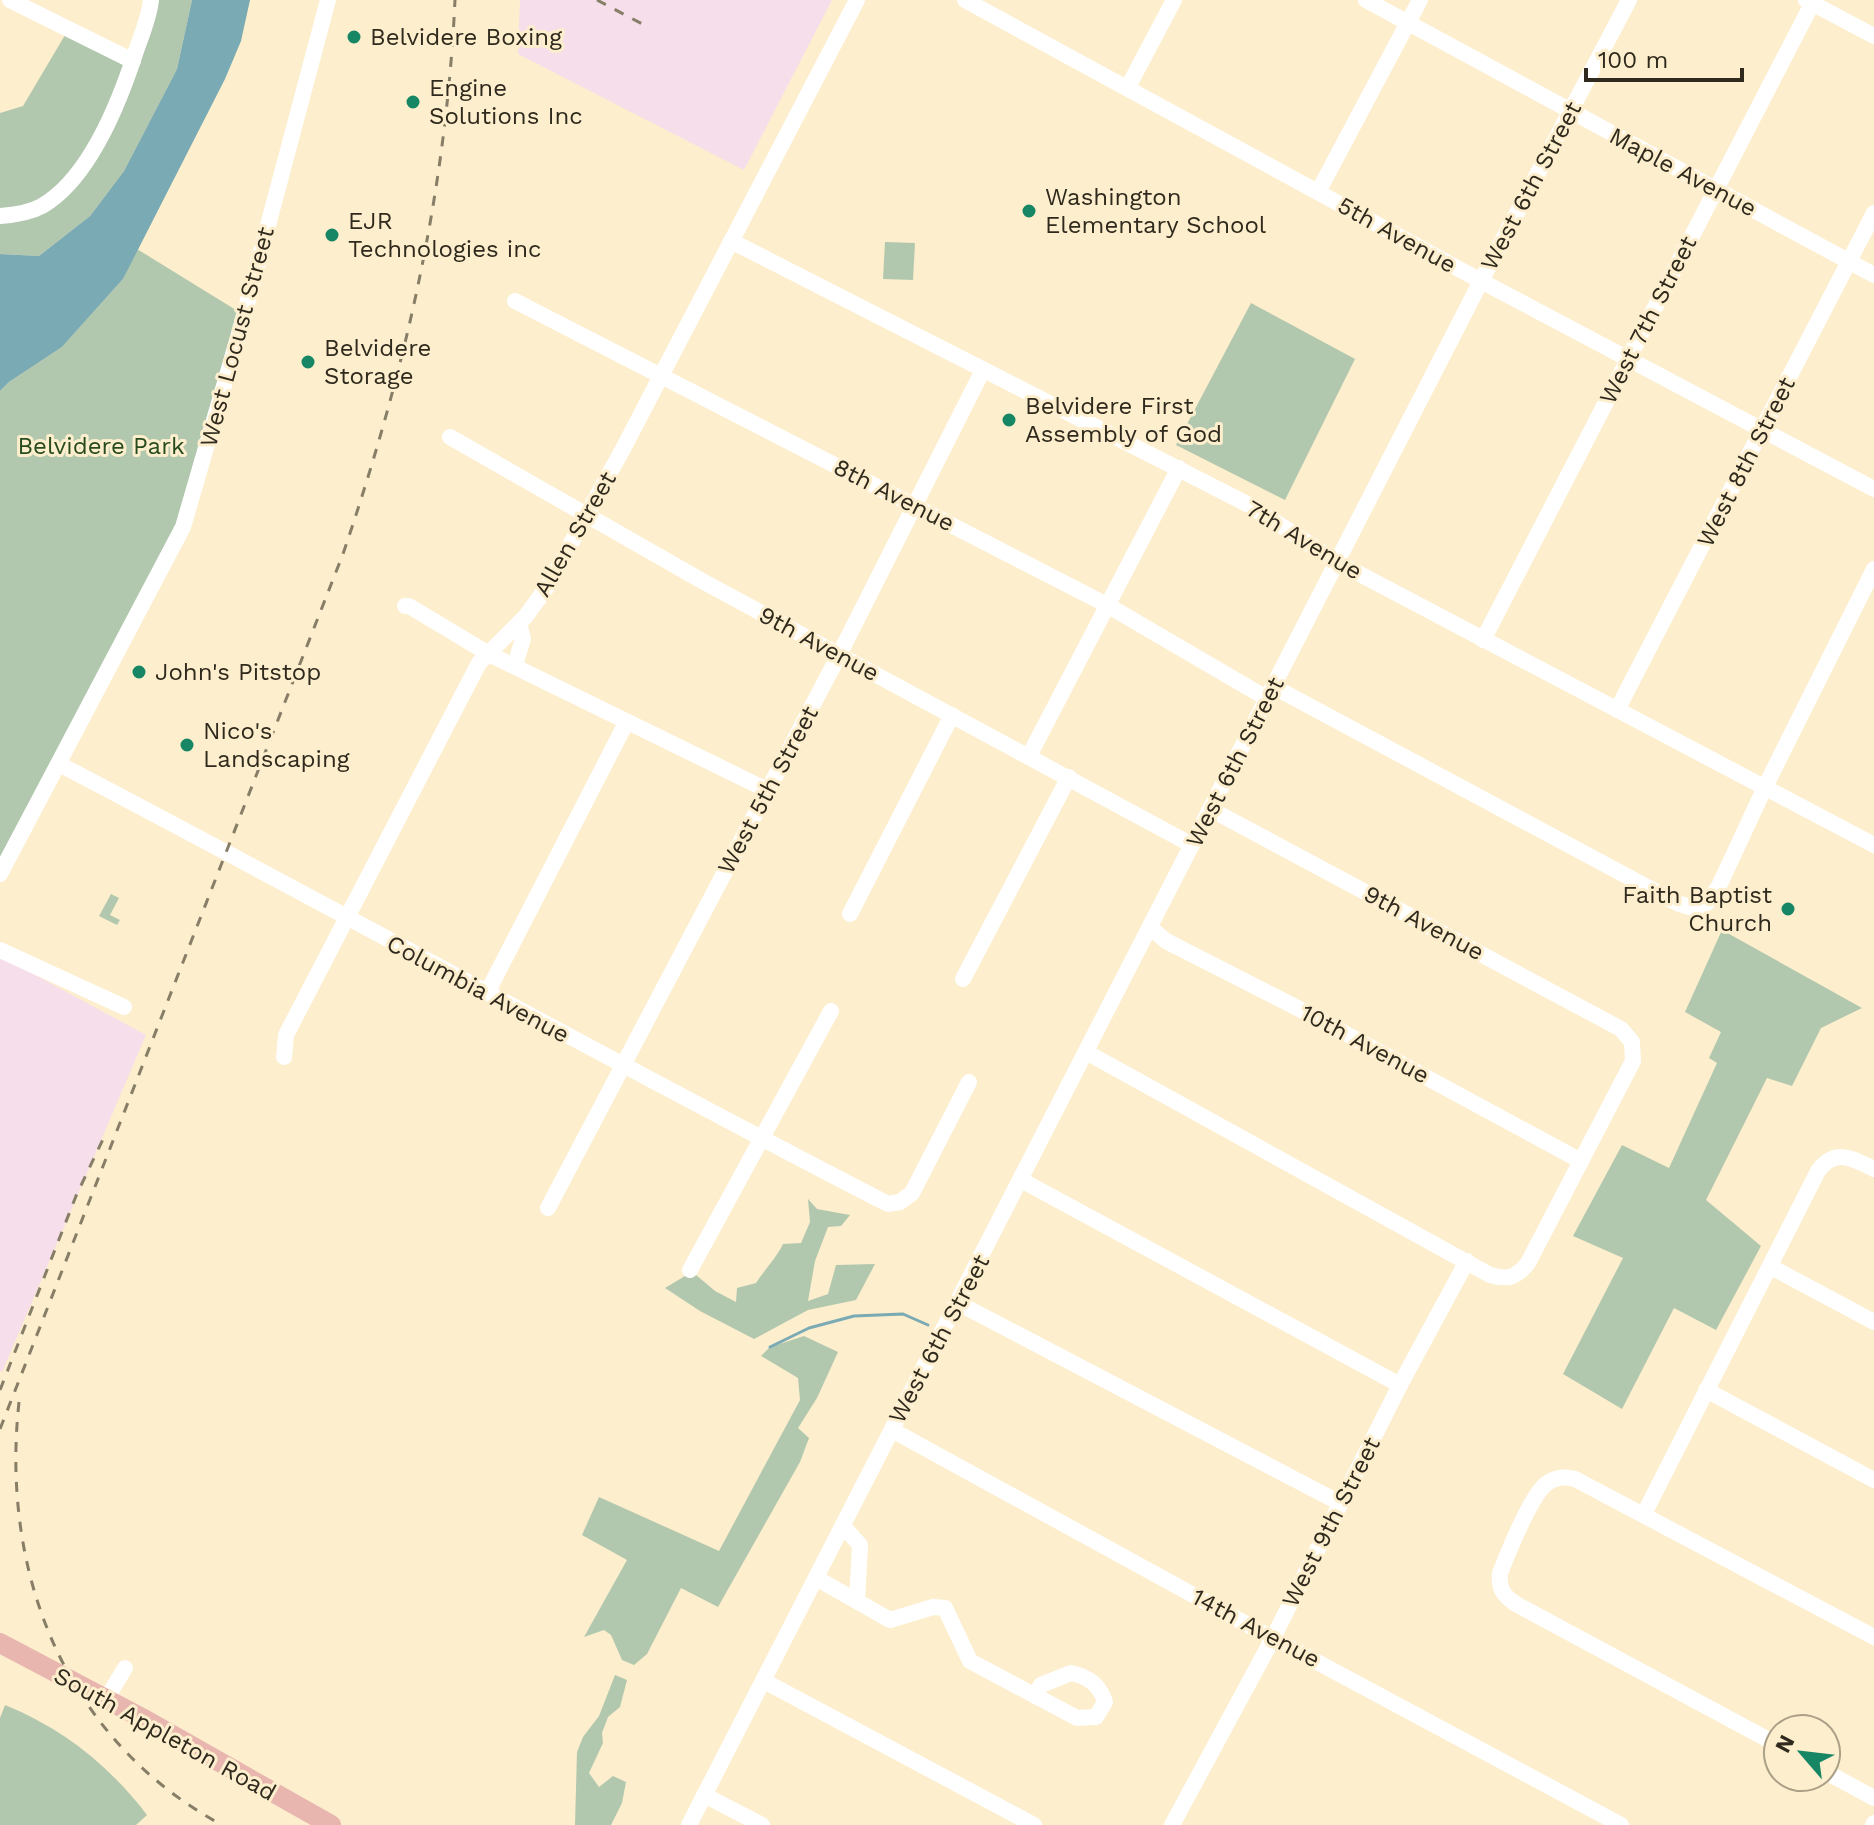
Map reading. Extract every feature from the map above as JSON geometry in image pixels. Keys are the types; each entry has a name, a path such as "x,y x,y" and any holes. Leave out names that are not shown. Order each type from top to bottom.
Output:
{"main road":[{"name":"South Appleton Road","path":"0,1643 107,1698 331,1825"}],"street":[{"path":"10,0 133,61"},
{"path":"0,216 34,210 51,200 89,157 120,98 151,0"},
{"name":"West Locust Street","path":"0,874 183,527 239,334 328,0"},
{"name":"Allen Street","path":"284,1057 286,1035 479,663 519,623 547,587 857,0"},
{"name":"5th Avenue","path":"965,0 1481,281 1874,489"},
{"path":"1128,87 1174,0"},
{"name":"Maple Avenue","path":"1366,0 1874,275"},
{"path":"1318,192 1420,0"},
{"name":"West 6th Street","path":"689,1825 1481,281 1629,0"},
{"path":"1810,1 1874,36"},
{"name":"West 7th Street","path":"1483,640 1810,1"},
{"name":"West 8th Street","path":"1617,710 1874,213"},
{"name":"7th Avenue","path":"731,241 1179,468 1249,505 1337,562 1874,845"},
{"name":"8th Avenue","path":"515,301 1677,903 1697,907 1707,903 1719,886 1765,787"},
{"name":"West 5th Street","path":"548,1208 839,655 983,370"},
{"name":"9th Avenue","path":"450,437 839,655 1192,845"},
{"path":"1029,756 1179,468"},
{"path":"1765,787 1874,569"},
{"path":"405,606 489,654 767,790"},
{"path":"515,665 523,639 519,623"},
{"path":"850,914 952,715"},
{"path":"487,993 626,723"},
{"name":"Columbia Avenue","path":"59,764 227,851 624,1067 888,1204 900,1202 912,1193 969,1082"},
{"path":"963,979 1069,777"},
{"name":"9th Avenue","path":"1210,809 1621,1029 1632,1042 1633,1061 1581,1161"},
{"name":"10th Avenue","path":"1151,928 1166,941 1311,1015 1581,1161"},
{"path":"0,950 124,1007"},
{"path":"690,1270 831,1011"},
{"path":"1086,1052 1490,1275 1511,1278 1521,1272 1581,1161"},
{"path":"1644,1514 1818,1171 1831,1158 1849,1156 1874,1169"},
{"path":"1021,1180 1400,1385"},
{"name":"West 9th Street","path":"1172,1825 1273,1638 1400,1385 1467,1261"},
{"path":"1771,1267 1874,1322"},
{"path":"958,1303 1340,1503"},
{"path":"1706,1390 1874,1480"},
{"name":"14th Avenue","path":"892,1430 1621,1825"},
{"path":"1762,1736 1516,1604 1503,1593 1500,1573 1543,1486 1560,1477 1575,1479 1874,1637"},
{"path":"843,1526 860,1545 857,1601"},
{"path":"816,1578 890,1620 933,1607 945,1608 970,1661 1035,1696"},
{"path":"107,1698 125,1668"},
{"path":"764,1681 1034,1825"},
{"path":"1842,1781 1874,1798"},
{"path":"704,1795 762,1825"}],"shaded area":[{"path":"520,0 832,0 744,170 518,54"},
{"path":"0,956 146,1035 2,1372 0,1371"}],"green space":[{"path":"151,0 192,0 177,69 124,171 90,216 39,256 0,254 0,113 23,106 68,30 133,61"},
{"path":"885,242 915,243 913,280 883,279"},
{"name":"Belvidere Park","path":"137,249 244,315 196,489 0,873 0,391 62,347 123,279"},
{"path":"1251,303 1355,359 1285,500 1176,445"},
{"path":"111,894 119,898 110,915 120,920 117,925 99,916"},
{"path":"1722,930 1862,1008 1821,1028 1792,1086 1767,1078 1706,1200 1761,1246 1716,1330 1674,1308 1622,1409 1563,1374 1623,1258 1573,1236 1622,1145 1669,1168 1717,1063 1709,1058 1721,1032 1685,1012"},
{"path":"808,1199 817,1209 850,1215 841,1226 828,1227 815,1261 808,1301 828,1294 836,1265 875,1264 856,1300 808,1310 754,1339 700,1311 665,1288 685,1276 696,1275 715,1291 736,1302 737,1288 756,1283 783,1244 801,1243 810,1222"},
{"path":"804,1336 838,1352 817,1398 798,1428 809,1438 800,1462 718,1607 681,1588 647,1654 634,1665 622,1660 611,1635 604,1630 584,1637 627,1560 582,1535 599,1497 719,1551 800,1400 798,1378 761,1356 770,1347"},
{"path":"615,1675 627,1680 620,1707 608,1717 602,1733 603,1743 589,1773 599,1787 613,1776 626,1782 622,1803 611,1825 575,1825 577,1752 583,1737 599,1716"},
{"path":"5,1705 46,1725 84,1750 117,1780 147,1815 136,1825 0,1825 0,1718"}],"water":[{"path":"192,0 250,0 241,41 225,79 123,279 62,347 0,391 0,254 39,256 90,216 124,171 177,69"}],"waterway":[{"path":"770,1347 809,1328 854,1316 903,1314 928,1325"}],"railway":[{"path":"0,1429 343,554 365,486 403,350 432,212 450,72 455,0"},
{"path":"597,0 646,26"},
{"path":"0,1390 76,1196 105,1135"},
{"path":"19,1402 16,1467 21,1530 34,1590 55,1647 85,1700 122,1748 168,1790 222,1825"}],"place":[{"name":"Belvidere Boxing","path":"354,37"},
{"name":"Engine Solutions Inc","path":"413,102"},
{"name":"Washington Elementary School","path":"1029,211"},
{"name":"EJR Technologies inc","path":"332,235"},
{"name":"Belvidere Storage","path":"308,362"},
{"name":"Belvidere First Assembly of God","path":"1009,420"},
{"name":"John's Pitstop","path":"139,672"},
{"name":"Nico's Landscaping","path":"187,745"},
{"name":"Faith Baptist Church","path":"1788,909"}]}
